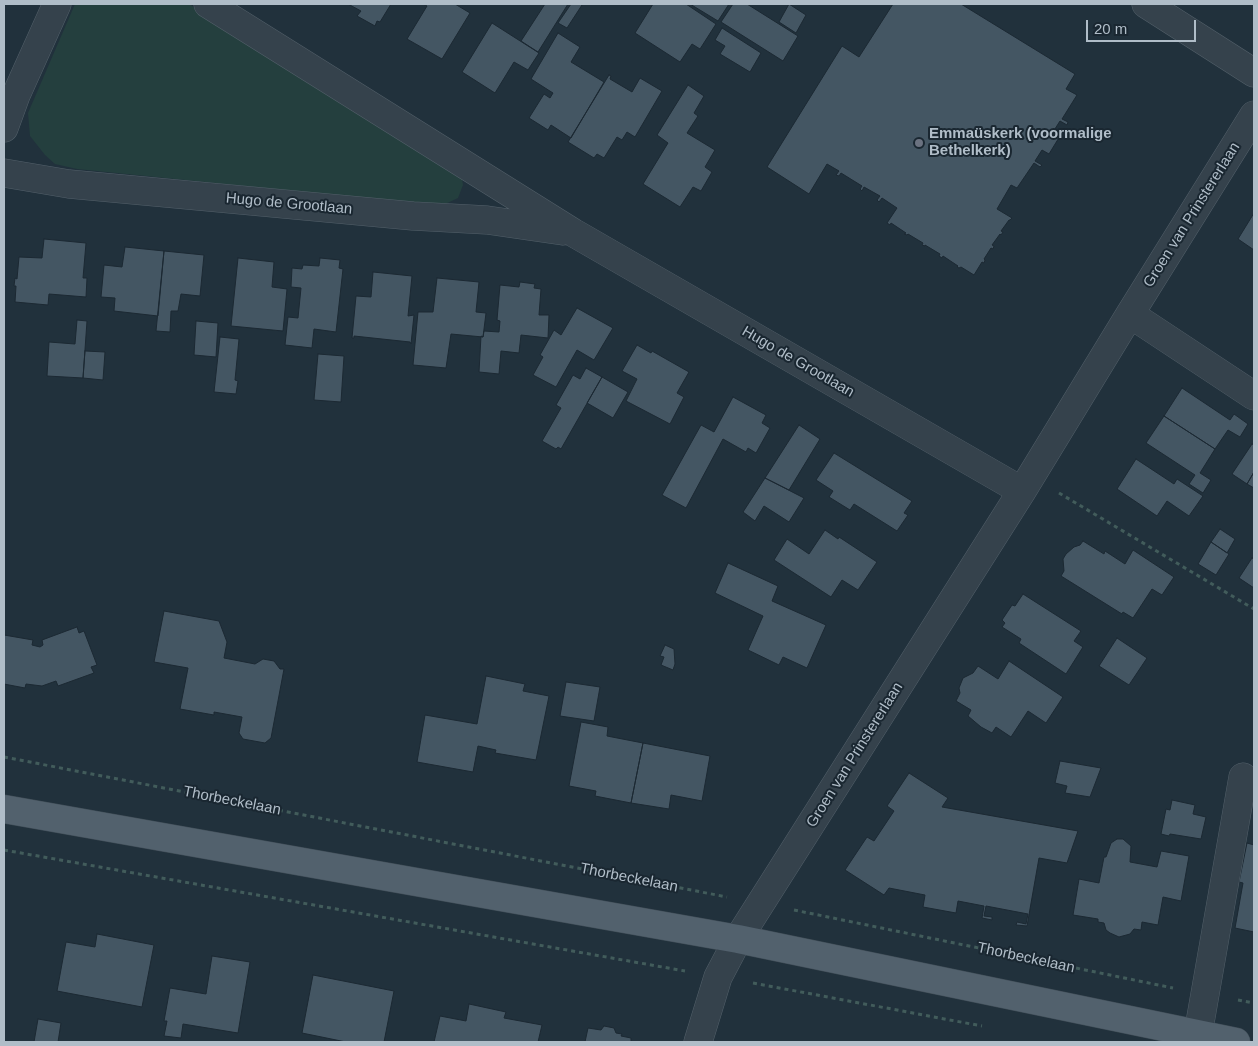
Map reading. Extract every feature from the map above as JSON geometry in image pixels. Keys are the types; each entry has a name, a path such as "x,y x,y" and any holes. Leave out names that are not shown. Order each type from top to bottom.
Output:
{"main road":[{"path":"4,808 738,939 1166,1035 1198,1034 1236,1042"}],"street":[{"path":"4,128 16,95 57,4"},
{"name":"Hugo de Grootlaan","path":"208,4 574,233 1026,484"},
{"path":"1146,4 1254,73"},
{"name":"Groen van Prinstererlaan","path":"698,1042 718,977 738,939 1026,484 1254,115"},
{"name":"Hugo de Grootlaan","path":"4,173 69,184 413,216 486,220 574,233"},
{"path":"1130,314 1254,396"},
{"path":"1198,1034 1243,777"}],"path":[{"path":"1026,484 1254,609"},
{"name":"Thorbeckelaan","path":"4,757 761,903 1254,1004"},
{"path":"4,850 982,1026"}],"green space":[{"path":"75,4 189,4 409,137 461,173 463,185 458,198 441,206 77,169 55,164 30,136 28,113"}],"building":[{"path":"348,4 391,4 380,22 377,21 375,26 357,16 361,11"},
{"path":"423,4 455,4 470,13 442,59 407,39 427,6"},
{"path":"545,4 568,4 538,52 521,41"},
{"path":"571,4 582,5 567,28 558,23"},
{"path":"653,4 686,4 716,24 700,49 692,44 680,62 635,33"},
{"path":"690,4 729,4 718,21"},
{"path":"733,4 747,4 798,36 783,61 721,22"},
{"path":"789,4 806,15 796,33 779,22"},
{"name":"Emmaüskerk (voormalige Bethelkerk)","path":"893,4 961,4 1075,74 1066,89 1077,95 1062,119 1068,122 1067,125 1060,121 1053,132 1060,136 1049,154 1042,150 1035,161 1042,165 1040,167 1034,163 1017,188 1011,185 997,209 1012,218 1001,231 1003,232 992,245 994,246 993,249 991,248 984,259 984,263 982,262 974,275 961,267 957,267 943,256 942,258 939,256 940,254 922,245 923,243 908,234 904,234 906,233 891,223 890,225 887,223 897,208 882,198 879,202 877,200 880,196 864,187 862,191 860,189 862,186 841,173 839,176 836,175 839,171 827,164 809,194 767,167 842,46 859,57"},
{"path":"492,23 539,53 528,70 514,62 495,93 462,72"},
{"path":"722,28 761,53 750,72 720,54 725,46 715,40"},
{"path":"558,33 580,47 571,62 604,82 571,138 551,125 548,130 529,118 544,94 550,98 553,93 531,79"},
{"path":"609,75 611,76 610,79 632,92 640,78 662,91 635,137 627,132 622,140 617,137 604,158 597,154 594,158 568,142"},
{"path":"688,85 704,96 694,113 698,116 687,133 715,150 705,167 712,172 701,191 693,187 680,207 643,184 668,143 657,135"},
{"path":"1254,213 1254,250 1238,239"},
{"path":"44,239 86,243 83,278 87,278 86,297 49,294 48,305 15,302 16,286 14,286 15,278 17,279 19,257 42,258"},
{"path":"125,247 164,251 158,316 114,311 115,298 101,297 104,265 122,267"},
{"path":"164,251 204,255 200,296 181,294 178,311 171,311 170,332 156,331"},
{"path":"238,258 274,262 272,287 287,289 283,331 231,326"},
{"path":"320,258 340,260 339,268 343,269 336,332 314,329 312,348 285,345 288,317 298,318 301,288 291,287 292,268 302,269 303,265 319,266"},
{"path":"373,272 412,276 408,316 414,315 411,344 410,342 354,336 352,338 356,296 371,297"},
{"path":"437,278 479,282 476,312 486,313 483,337 451,334 446,368 413,365 418,312 433,312"},
{"path":"520,282 535,284 534,288 541,289 539,315 549,315 548,338 521,335 519,353 501,351 499,374 479,372 481,336 483,337 484,331 499,332 500,321 497,320 500,285 519,287"},
{"path":"577,308 613,328 594,360 577,350 556,387 533,375 543,357 540,355 554,330 561,335"},
{"path":"77,320 87,321 83,378 47,376 49,342 75,344"},
{"path":"196,321 218,323 216,357 194,355"},
{"path":"220,337 239,339 235,380 238,381 236,394 214,392"},
{"path":"637,345 651,353 652,351 689,372 677,393 684,397 670,424 626,401 637,379 622,371"},
{"path":"85,351 105,352 103,380 83,378"},
{"path":"318,354 344,356 341,402 314,400"},
{"path":"586,368 602,377 561,449 558,447 556,449 542,441 561,408 556,405 573,375 580,379"},
{"path":"602,377 628,392 613,418 587,403"},
{"path":"1182,388 1230,420 1234,414 1248,424 1240,437 1228,430 1215,449 1164,416"},
{"path":"733,397 766,415 762,423 770,428 756,453 748,448 746,452 723,439 686,508 662,495 701,425 714,432"},
{"path":"1164,416 1215,449 1200,473 1211,480 1203,493 1189,484 1195,475 1146,443"},
{"path":"799,425 820,439 789,490 765,478"},
{"path":"1252,444 1254,445 1254,472 1247,484 1232,474"},
{"path":"834,453 912,501 904,513 908,515 897,531 854,504 850,510 829,497 833,491 816,480"},
{"path":"1136,459 1174,484 1177,479 1203,496 1189,516 1167,501 1157,516 1117,489"},
{"path":"1254,472 1254,488 1247,484"},
{"path":"765,478 804,498 789,522 764,506 755,521 743,512"},
{"path":"1220,529 1235,539 1227,553 1211,542"},
{"path":"825,530 877,562 858,590 842,580 831,597 774,560 787,539 809,554"},
{"path":"1083,541 1104,554 1105,551 1125,564 1133,550 1174,577 1162,595 1152,589 1133,618 1123,612 1122,614 1061,576 1064,571 1063,559 1066,554"},
{"path":"1211,542 1229,554 1216,575 1198,564"},
{"path":"1252,558 1254,559 1254,588 1239,578"},
{"path":"728,563 778,586 772,601 826,625 807,668 783,657 779,665 748,650 763,616 715,593"},
{"path":"1023,594 1081,631 1074,641 1083,647 1066,674 1019,643 1021,639 1002,627 1005,623 1002,620 1012,605 1015,606"},
{"path":"164,611 219,621 227,642 224,658 255,664 263,659 274,661 280,669 284,669 271,738 265,743 243,739 239,733 242,717 214,712 214,715 180,709 188,668 154,662"},
{"path":"77,627 79,633 84,631 97,665 91,667 94,673 58,686 56,681 42,686 26,684 25,688 4,684 4,635 33,640 32,645 40,647 43,645 42,640"},
{"path":"1117,638 1147,658 1129,685 1099,666"},
{"path":"665,645 674,649 675,664 673,670 661,665 664,657 660,656"},
{"path":"1009,661 1063,697 1046,723 1028,711 1011,737 996,727 992,733 981,727 968,716 971,710 956,701 963,678 973,673 978,666 998,679"},
{"path":"486,676 525,684 523,691 549,696 536,760 495,753 496,750 478,746 473,772 417,762 425,715 477,724"},
{"path":"566,682 600,687 594,721 560,716"},
{"path":"581,722 608,727 607,736 643,743 631,803 595,796 596,791 569,786"},
{"path":"643,743 710,756 702,801 671,795 669,809 631,803"},
{"path":"1060,761 1101,768 1090,797 1065,793 1067,786 1055,783"},
{"path":"909,773 948,798 942,807 1078,831 1067,863 1039,858 1027,926 1016,925 1017,922 1026,924 1028,914 986,906 984,916 992,917 992,920 982,918 984,906 958,901 956,913 923,907 925,895 889,888 884,895 845,870 867,837 874,841 894,811 887,806"},
{"path":"1172,800 1195,805 1193,814 1206,817 1201,839 1161,834 1166,809 1170,810"},
{"path":"1117,839 1123,839 1131,846 1130,862 1157,867 1161,851 1189,856 1181,901 1163,897 1158,925 1142,922 1141,930 1134,929 1130,934 1119,937 1106,930 1104,923 1098,922 1098,919 1073,915 1079,879 1099,883 1104,857 1106,857 1111,843"},
{"path":"1247,843 1254,845 1254,932 1235,928 1243,883 1239,882"},
{"path":"97,934 154,945 142,1007 57,991 66,942 95,947"},
{"path":"212,956 250,962 238,1033 183,1024 181,1038 164,1036 167,1021 164,1021 170,988 206,994"},
{"path":"313,975 394,991 384,1042 346,1042 302,1033"},
{"path":"469,1004 506,1012 504,1018 542,1025 538,1042 434,1042 440,1016 466,1021"},
{"path":"38,1019 61,1023 58,1042 34,1042"},
{"path":"604,1026 614,1028 616,1033 622,1034 621,1036 631,1038 631,1042 585,1042 588,1028 601,1030"}],"place":[{"name":"Emmaüskerk (voormalige Bethelkerk)","path":"919,143"}]}
